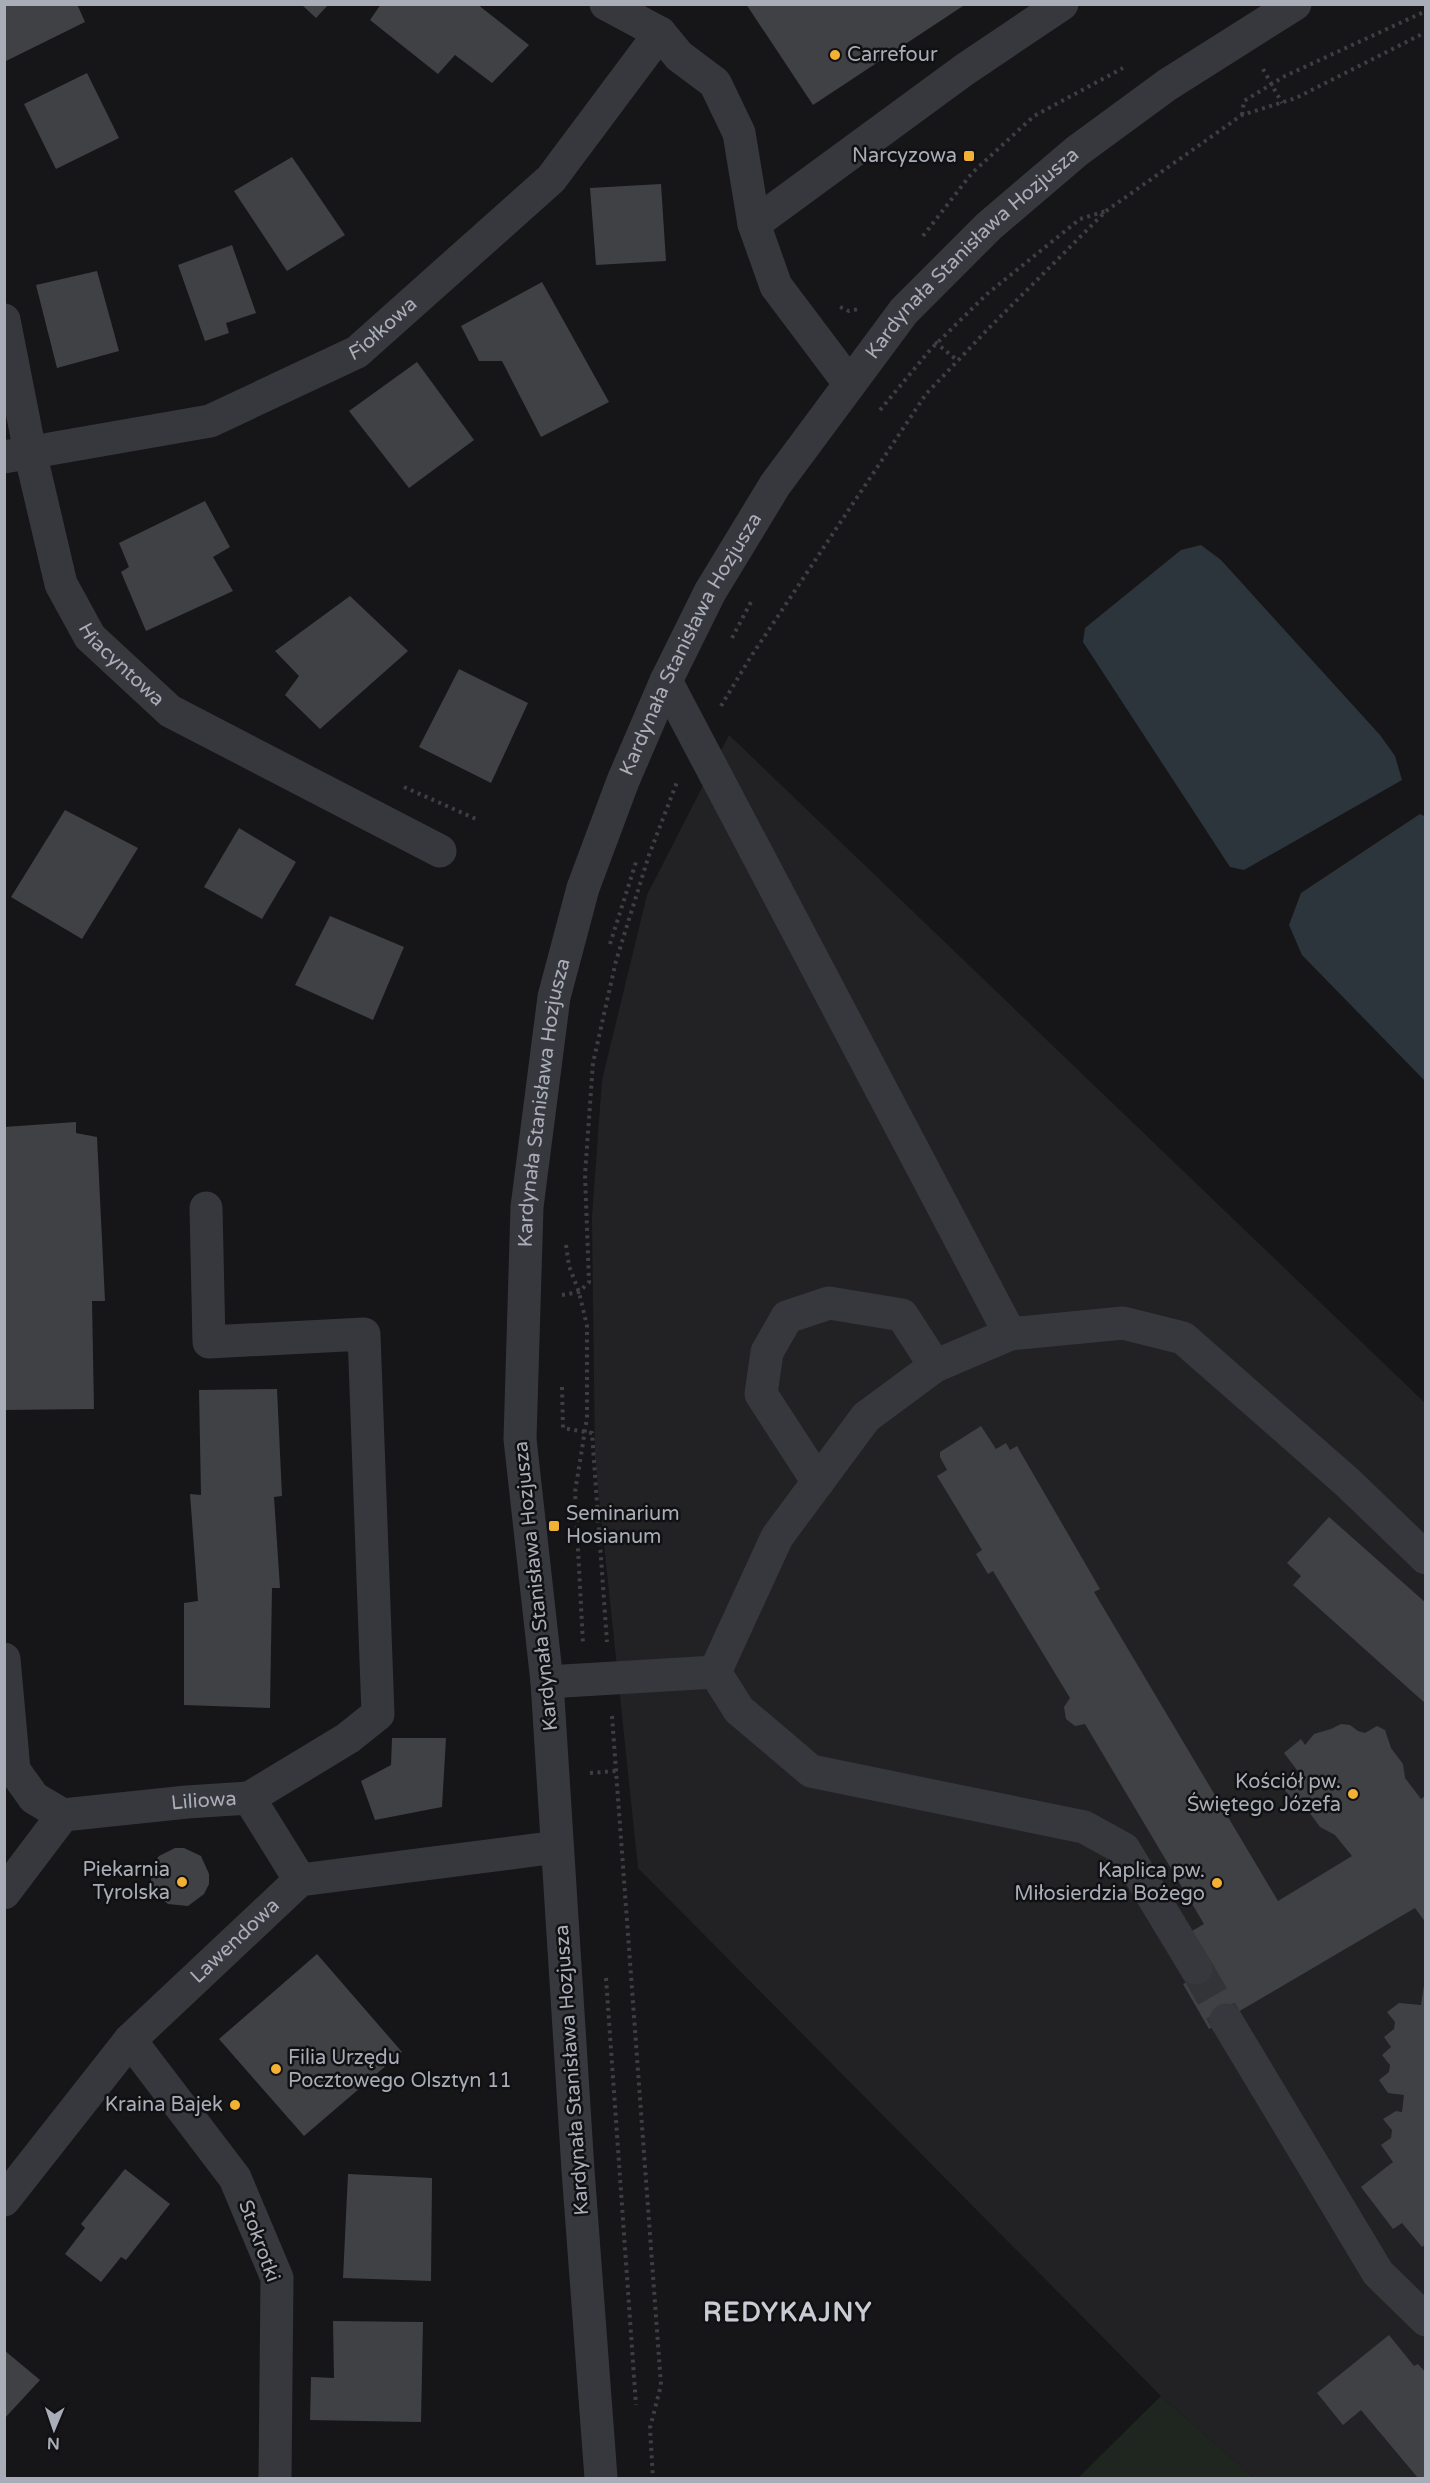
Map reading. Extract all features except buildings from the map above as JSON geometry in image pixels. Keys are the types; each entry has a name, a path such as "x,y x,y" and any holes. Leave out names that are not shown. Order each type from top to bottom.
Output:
{"street":[{"path":"606,4 660,33 679,56 715,83 739,133 754,224 776,286 849,383"},
{"path":"754,224 964,70 1062,4"},
{"name":"Kardynała Stanisława Hozjusza","path":"601,2478 547,1683 520,1439 527,1208 557,986 584,888 623,781 666,681 710,592 775,485 849,383 904,311 989,226 1077,151 1276,9"},
{"name":"Fiołkowa","path":"17,455 210,421 357,352 551,178 660,33"},
{"name":"Hiacyntowa","path":"4,320 17,455 61,584 90,637 170,711 440,851"},
{"path":"666,681 1010,1334"},
{"path":"206,1208 209,1342 364,1334 378,1714 348,1738 249,1798"},
{"path":"818,1482 760,1394 767,1352 787,1317 829,1303 902,1315 935,1366"},
{"path":"715,1672 777,1537 866,1417 935,1366 1010,1334 1123,1323 1183,1338 1347,1482 1425,1558"},
{"path":"4,1659 14,1770 34,1798 63,1815 4,1893"},
{"path":"547,1683 715,1672"},
{"path":"715,1672 739,1710 811,1771 1084,1827 1124,1849 1196,1968"},
{"name":"Liliowa","path":"63,1815 249,1798 300,1880"},
{"path":"300,1880 557,1847"},
{"name":"Lawendowa","path":"4,2200 130,2040 300,1880"},
{"path":"1226,2020 1378,2273 1425,2320"},
{"name":"Stokrotki","path":"130,2040 235,2178 277,2278 275,2478"}],"path":[{"path":"1242,115 1244,102 1272,84 1425,11"},
{"path":"558,1296 579,1292 589,1282 585,1175 593,1063 616,962 649,855 683,765 699,744 750,658 926,394 1106,211 1242,115 1296,98 1425,32"},
{"path":"1272,84 1282,103"},
{"path":"879,413 930,350 987,294 1080,219 1106,211"},
{"path":"729,645 756,593"},
{"path":"402,786 476,819"},
{"path":"606,955 639,852"},
{"path":"566,1244 569,1266 579,1292 587,1326 587,1418 574,1492 620,1849 661,2385 650,2428 653,2478"},
{"path":"562,1384 563,1428 592,1433 598,1679"},
{"path":"591,1761 592,1782"},
{"path":"606,1978 636,2412"}],"shaded area":[{"path":"1201,545 1221,560 1380,735 1395,756 1402,780 1244,870 1230,867 1083,642 1085,628 1181,550"},
{"path":"729,735 1425,1403 1425,2478 1254,2478 1161,2396 638,1868 595,1458 592,1217 602,1080 647,895"},
{"path":"1420,814 1426,817 1425,1081 1302,955 1289,925 1301,893"},
{"path":"1161,2396 1254,2478 1078,2478"}],"tunnel":[{"path":"1196,1968 1226,2020"}],"place":[{"name":"Carrefour","path":"835,55"},
{"name":"Narcyzowa","path":"969,156"},
{"name":"Seminarium Hosianum","path":"554,1526"},
{"name":"Kościół pw. Świętego Józefa","path":"1353,1794"},
{"name":"Piekarnia Tyrolska","path":"182,1882"},
{"name":"Kaplica pw. Miłosierdzia Bożego","path":"1217,1883"},
{"name":"Filia Urzędu Pocztowego Olsztyn 11","path":"276,2069"},
{"name":"Kraina Bajek","path":"235,2105"}],"district":[{"name":"REDYKAJNY","path":"788,2312"}]}
